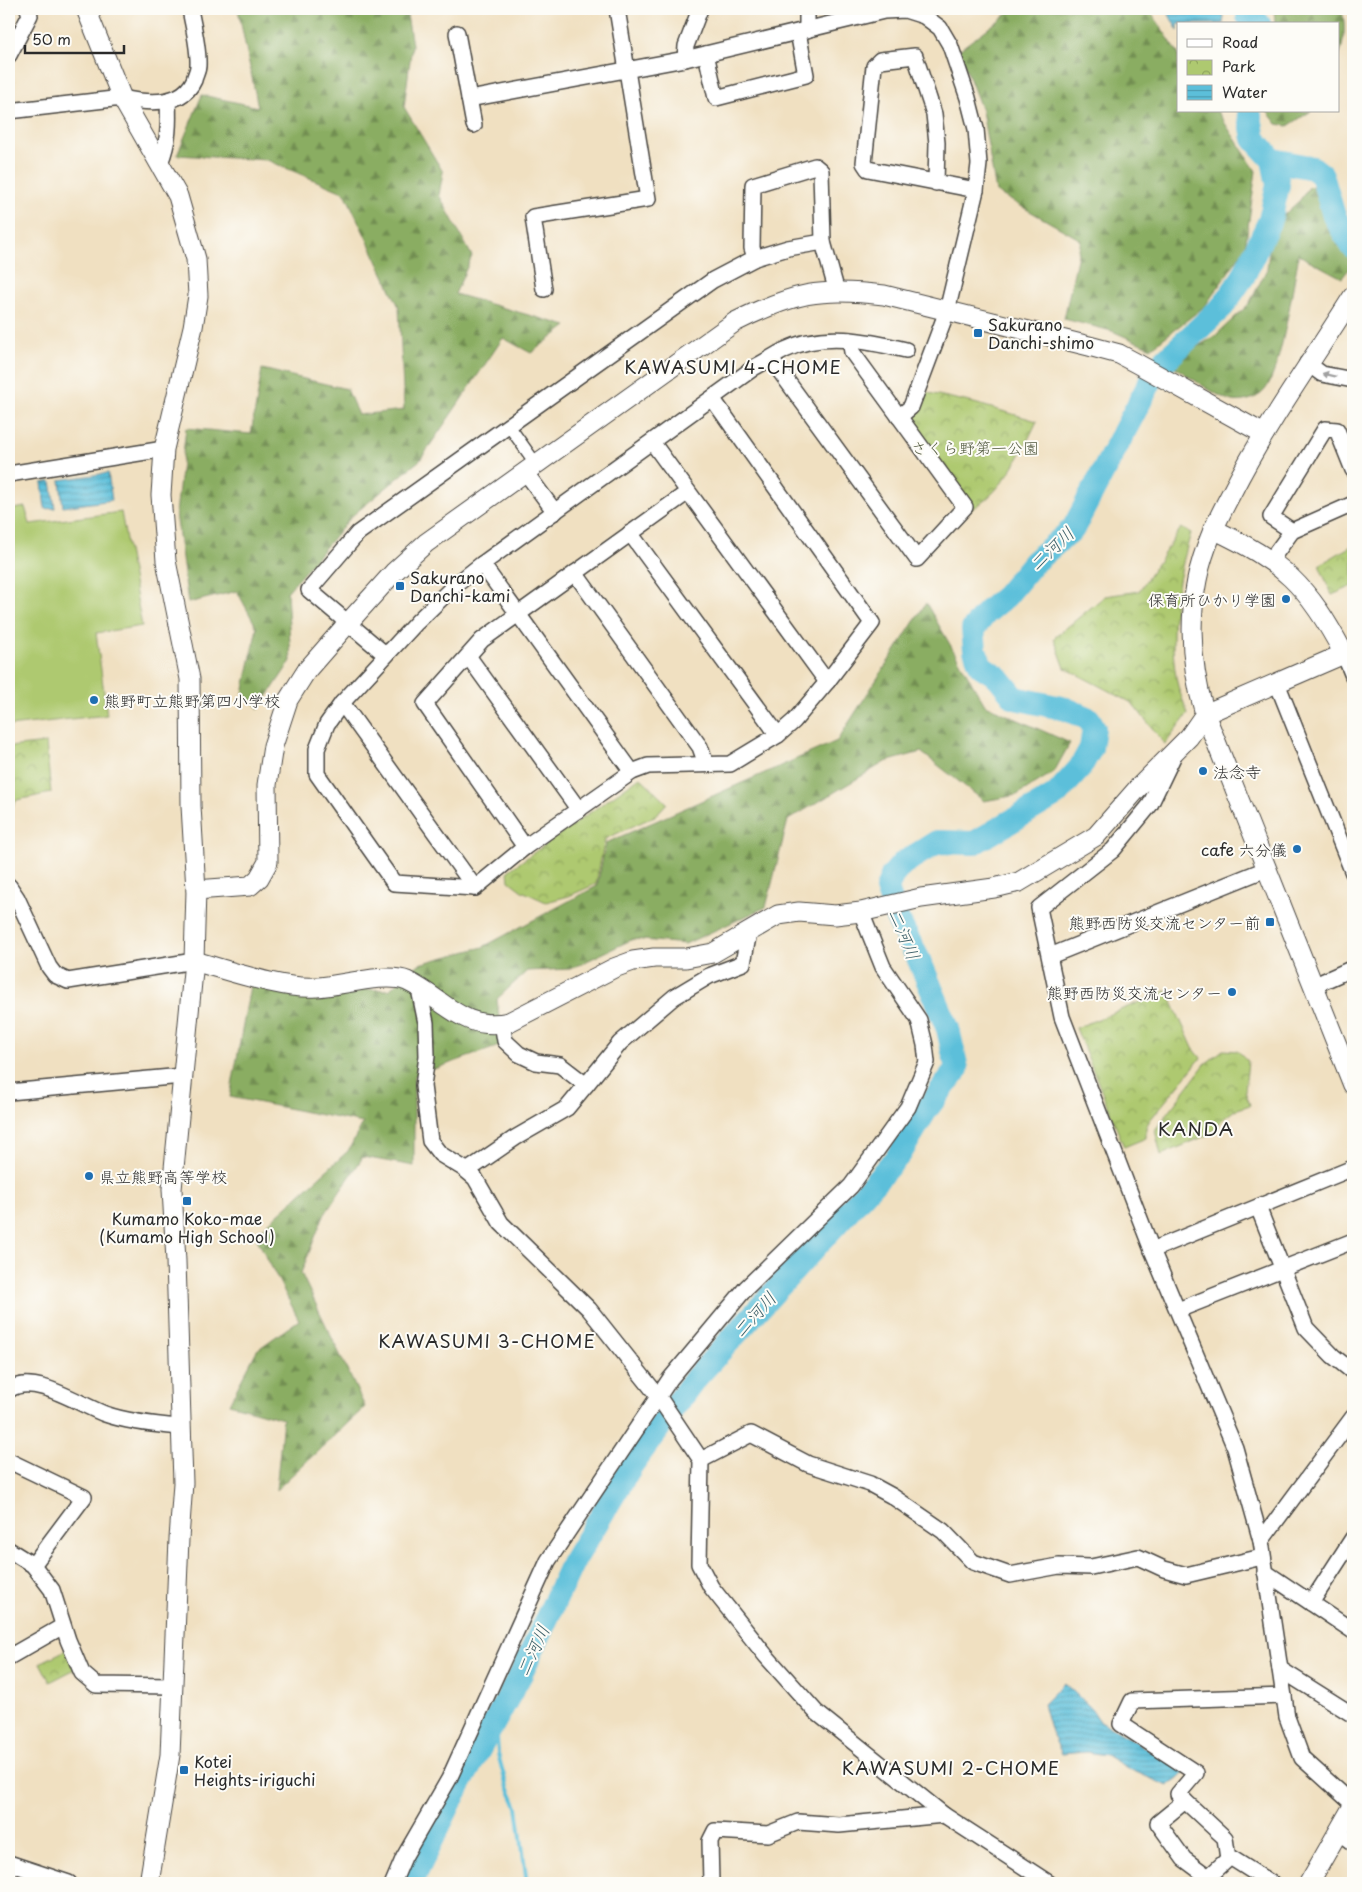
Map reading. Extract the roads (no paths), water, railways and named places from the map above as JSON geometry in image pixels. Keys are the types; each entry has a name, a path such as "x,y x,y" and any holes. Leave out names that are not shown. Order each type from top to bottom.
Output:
{"street":[{"path":"9,55 30,15 28,9"},
{"path":"86,9 122,98 178,196 190,232 196,259 198,296 193,327 164,450 161,495 166,561 190,679 191,806 196,890 194,961 172,1189 183,1484 170,1755 149,1883"},
{"path":"9,111 122,98 139,102 168,100 181,96 192,84 198,68 190,9"},
{"path":"544,289 533,217 648,199 617,9"},
{"path":"685,59 686,46 700,9"},
{"path":"706,54 716,98 806,75 802,31 807,9"},
{"path":"469,99 685,59 884,12 905,10 924,16 940,28 950,45 976,129 979,164 976,190 947,311 912,407 899,418"},
{"path":"458,33 474,125"},
{"path":"936,183 937,143 934,114 915,56 880,60 874,66 864,163 868,170 936,183 976,190"},
{"path":"160,163 165,152 170,129 168,100"},
{"path":"755,258 752,248 753,185 815,166 821,171 823,242 837,292"},
{"path":"386,655 309,590 358,533 713,280 755,258 788,248 823,242"},
{"path":"196,890 250,886 260,878 268,862 267,785 279,723 288,700 307,670 394,572 426,543 528,465 736,322 776,302 816,292 884,295 1119,354 1264,434"},
{"path":"1352,300 1307,363 1264,434 1213,529 1197,580 1192,638 1196,681 1206,714 1266,870 1353,1085"},
{"path":"712,398 872,623 827,682 794,721 778,735 730,764 648,766 632,772 525,847 475,888 394,883 317,774 318,749 327,724 342,703 386,655 453,587 482,564 555,512 652,442 712,398 755,367 786,349 821,339 870,341 906,350"},
{"path":"771,359 917,559 965,507 852,352 850,340"},
{"path":"1307,363 1322,374 1353,380"},
{"path":"509,426 528,465 555,512"},
{"path":"1292,531 1271,517 1325,428 1337,430 1353,470"},
{"path":"652,442 827,682"},
{"path":"9,474 164,450"},
{"path":"525,847 425,704 482,640 688,492"},
{"path":"1270,561 1292,531 1353,504"},
{"path":"1213,529 1253,548 1308,594 1348,652 1353,676"},
{"path":"630,533 778,735"},
{"path":"482,564 632,772"},
{"path":"575,572 700,747 706,764"},
{"path":"9,886 17,898 49,966 56,974 68,980 194,961 268,981 314,988 390,978 406,981 464,1019 492,1025 509,1022 614,968 634,961 654,958 686,958 713,953 778,915 799,912 835,914 868,911 920,898 994,888 1019,882 1056,861 1101,831 1138,788 1176,751 1206,714 1348,652"},
{"path":"468,656 579,810"},
{"path":"1277,683 1353,873"},
{"path":"342,703 475,888"},
{"path":"1176,751 1150,805 1113,850 1039,908 1062,1017 1152,1250 1235,1448 1261,1541 1284,1696 1288,1716 1302,1758 1353,1805 1309,1883"},
{"path":"1050,956 1266,870"},
{"path":"393,1883 404,1857 449,1779 548,1561 660,1399 746,1288 851,1186 908,1107 927,1062 926,1045 920,1020 883,967 868,911"},
{"path":"467,1171 515,1138 566,1108 620,1043 674,997 709,976 743,964 749,932"},
{"path":"1313,986 1353,968"},
{"path":"418,989 426,1023 427,1056 423,1086 430,1141 440,1154 475,1178 501,1223 589,1309 660,1399 702,1460 699,1564 711,1587 766,1656 816,1712 944,1815 1048,1883"},
{"path":"502,1023 504,1041 519,1054 536,1062 560,1065 586,1085"},
{"path":"9,1092 182,1076"},
{"path":"1152,1250 1353,1168"},
{"path":"1258,1207 1306,1328 1333,1356 1353,1372"},
{"path":"1178,1310 1353,1241"},
{"path":"9,1390 21,1384 39,1385 106,1414 180,1427"},
{"path":"1261,1541 1353,1417"},
{"path":"702,1460 751,1434 808,1464 878,1488 942,1531 973,1562 1010,1575 1059,1566 1091,1567 1138,1557 1186,1575 1262,1557"},
{"path":"9,1461 84,1497 33,1566"},
{"path":"1311,1603 1353,1538"},
{"path":"9,1550 33,1566 52,1590 63,1626 82,1673 96,1685 173,1686"},
{"path":"1265,1572 1353,1631"},
{"path":"9,1657 63,1626"},
{"path":"1280,1668 1353,1715"},
{"path":"1228,1859 1225,1838 1178,1794 1196,1773 1121,1724 1132,1701 1284,1696"},
{"path":"1185,1801 1158,1823 1184,1859 1204,1880 1228,1859 1233,1859 1271,1883"},
{"path":"711,1883 710,1841 715,1831 768,1834 798,1822 839,1825 944,1815"},
{"path":"1338,1832 1353,1843"},
{"path":"9,1863 70,1883"}],"water":[{"path":"1166,9 1220,9 1224,16 1223,22 1177,22 1177,29"},
{"path":"108,473 112,500 63,507 60,480"},
{"path":"51,481 55,508 45,509 42,483"},
{"path":"1064,1683 1091,1708 1099,1720 1185,1772 1168,1786 1129,1769 1106,1755 1086,1752 1062,1754 1051,1732 1043,1704"}],"waterway":[{"name":"二河川","path":"1248,9 1248,16 1256,22"},
{"name":"二河川","path":"411,1883 455,1793 521,1674 572,1564 631,1466 693,1381 900,1154 926,1110 957,1069 948,1029 920,962 897,918 887,889 892,876 902,864 937,842 974,843 1056,795 1080,768 1091,748 1094,728 1089,719 1066,709 1015,698 998,677 981,666 975,650 973,629 986,613 1006,596 1034,562 1073,529 1158,367 1223,306 1243,277 1270,220 1278,185 1273,160 1254,139 1249,112"},
{"path":"1273,160 1313,168 1322,175 1334,216 1353,247"},
{"path":"496,1720 498,1754 505,1780 517,1807 527,1883"}],"place":[{"name":"Sakurano Danchi-shimo","path":"978,333"},
{"name":"Sakurano Danchi-kami","path":"400,586"},
{"name":"保育所ひかり学園","path":"1286,599"},
{"name":"熊野町立熊野第四小学校","path":"94,700"},
{"name":"法念寺","path":"1203,771"},
{"name":"cafe 六分儀","path":"1297,849"},
{"name":"熊野西防災交流センター前","path":"1270,922"},
{"name":"熊野西防災交流センター","path":"1232,992"},
{"name":"県立熊野高等学校","path":"89,1176"},
{"name":"Kumamo Koko-mae (Kumamo High School)","path":"187,1201"},
{"name":"Kotei Heights-iriguchi","path":"184,1770"}],"district":[{"name":"KAWASUMI 4-CHOME","path":"733,366"},
{"name":"KANDA","path":"1196,1128"},
{"name":"KAWASUMI 3-CHOME","path":"487,1340"},
{"name":"KAWASUMI 2-CHOME","path":"951,1767"}],"park label":[{"name":"さくら野第一公園","path":"975,447"}]}
